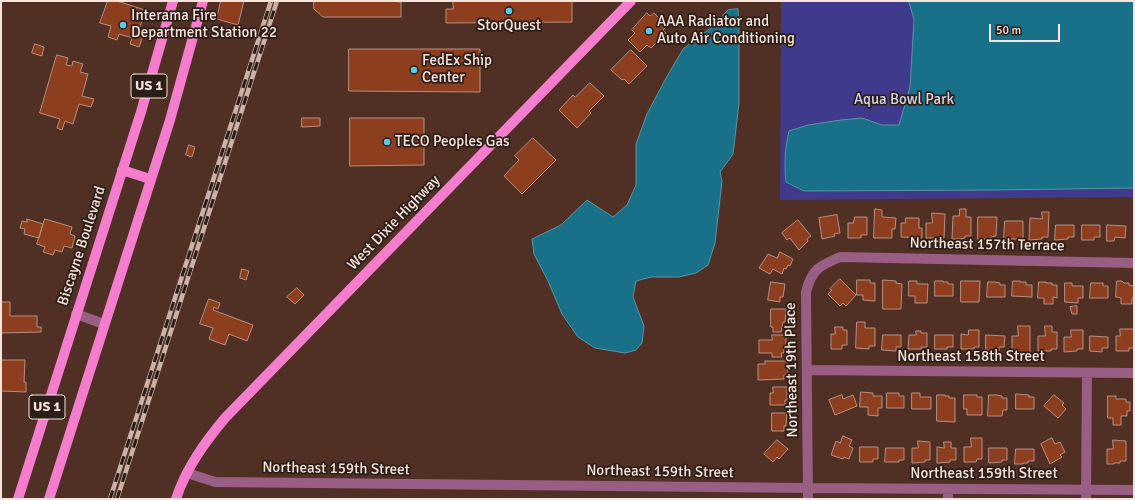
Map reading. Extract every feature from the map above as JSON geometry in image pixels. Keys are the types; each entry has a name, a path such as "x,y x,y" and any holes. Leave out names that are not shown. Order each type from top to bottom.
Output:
{"main road":[{"name":"Biscayne Boulevard","path":"18,499 141,112 173,1"},
{"name":"US 1","path":"49,499 170,120 203,1"},
{"name":"West Dixie Highway","path":"176,499 187,473 211,434 225,418 631,1"},
{"path":"122,170 150,179"}],"street":[{"name":"Northeast 157th Terrace","path":"840,257 1134,263"},
{"name":"Northeast 19th Place","path":"808,499 806,292 810,279 819,267 840,257"},
{"path":"76,314 104,324"},
{"name":"Northeast 158th Street","path":"807,370 1134,373"},
{"path":"1086,494 1087,373"},
{"name":"Northeast 159th Street","path":"187,473 214,482 808,488 948,494 1086,494 1134,490"}],"green space":[{"name":"Aqua Bowl Park","path":"781,1 1134,1 1134,197 780,200"}],"water":[{"name":"Aqua Bowl Park","path":"909,1 1134,1 1134,188 804,191 786,182 785,156 789,131 808,125 862,118 882,125 899,125 910,87 914,20"},
{"path":"738,9 739,103 733,154 720,172 722,181 715,243 708,265 696,273 679,277 651,277 636,281 633,297 644,326 642,343 636,350 625,353 595,348 578,337 562,314 548,281 534,254 532,239 561,225 587,200 613,217 627,205 636,185 636,144 647,114 665,80 683,49 712,27 728,10"}],"building":[{"name":"Interama Fire Department Station 22","path":"108,1 117,1 145,10 138,34 143,36 139,47 130,44 132,38 119,34 117,40 108,37 111,26 100,23"},
{"path":"221,1 244,1 238,25 217,19"},
{"path":"314,1 398,1 401,2 401,17 323,17 314,9"},
{"name":"StorQuest","path":"453,1 572,1 572,22 446,23 446,9 453,9"},
{"name":"AAA Radiator and Auto Air Conditioning","path":"647,13 650,16 654,13 667,26 663,30 666,33 651,48 647,45 640,52 628,40 635,33 632,30"},
{"path":"35,44 44,47 42,56 32,53"},
{"name":"FedEx Ship Center","path":"349,49 480,49 480,92 349,91"},
{"path":"631,50 647,66 629,84 611,70"},
{"path":"57,55 68,58 66,65 72,66 73,61 83,64 80,72 88,74 82,96 94,99 91,107 79,104 73,124 65,121 62,130 57,128 60,119 40,113"},
{"path":"590,83 604,96 589,111 591,113 577,128 559,110 573,95 575,97"},
{"path":"302,118 320,118 320,126 302,127"},
{"name":"TECO Peoples Gas","path":"350,118 424,118 424,165 350,166"},
{"path":"533,138 556,160 522,194 504,176 519,160 515,156"},
{"path":"189,145 195,147 192,157 186,155"},
{"path":"875,209 882,210 882,217 896,218 895,229 892,229 892,238 874,238"},
{"path":"960,209 966,209 966,217 971,217 971,236 965,236 965,238 960,239 952,239 953,216 959,216"},
{"path":"1042,212 1049,212 1048,237 1029,240 1030,218 1042,219"},
{"path":"932,213 945,214 944,238 926,238 926,223 932,223"},
{"path":"837,215 840,233 834,234 835,236 822,239 819,218"},
{"path":"855,217 867,217 867,235 861,235 861,238 848,238 848,223 853,223"},
{"path":"978,217 997,217 996,236 991,237 991,239 978,239"},
{"path":"906,218 919,218 919,228 922,228 922,238 901,237 901,223 905,223"},
{"path":"27,219 43,224 39,238 24,234 25,229 20,228 22,221 27,222"},
{"path":"45,219 72,227 70,234 75,236 72,248 64,246 62,252 55,250 53,255 43,252 45,247 37,244"},
{"path":"798,220 811,236 799,250 790,238 787,240 782,233"},
{"path":"1005,221 1023,221 1023,239 1004,239"},
{"path":"1056,225 1074,225 1074,237 1055,240"},
{"path":"1082,225 1100,225 1100,237 1094,237 1094,240 1082,240"},
{"path":"1107,225 1126,226 1125,238 1115,237 1114,241 1107,241"},
{"path":"780,252 793,259 790,266 788,265 786,269 784,268 782,274 773,269 770,274 759,268 768,254 777,258"},
{"path":"242,269 249,271 246,280 240,278"},
{"path":"840,279 856,295 846,306 843,303 840,306 828,294 832,290 830,289"},
{"path":"857,280 870,280 870,283 875,283 875,301 863,300 863,295 857,295"},
{"path":"883,280 896,281 896,283 902,284 901,309 883,309"},
{"path":"909,281 917,281 917,284 928,284 927,303 915,303 915,296 909,296"},
{"path":"935,281 943,281 948,282 948,284 953,284 953,296 935,296"},
{"path":"961,281 980,281 979,302 961,302"},
{"path":"1013,281 1026,282 1026,285 1032,285 1032,297 1012,296"},
{"path":"1117,281 1129,283 1129,285 1134,286 1134,298 1132,298 1132,304 1121,304 1121,298 1116,297"},
{"path":"771,282 785,284 783,297 780,297 780,302 768,300"},
{"path":"988,282 995,282 1000,283 1000,285 1005,285 1005,297 987,297"},
{"path":"1039,282 1057,285 1057,298 1053,297 1053,304 1044,304 1044,298 1038,298"},
{"path":"1065,283 1072,283 1072,286 1083,286 1083,298 1078,298 1078,303 1065,302"},
{"path":"1091,283 1103,283 1103,286 1108,286 1108,298 1090,298"},
{"path":"297,288 304,295 295,304 287,297"},
{"path":"209,299 220,303 218,309 214,307 213,310 253,325 247,341 229,334 225,345 209,339 213,328 200,324"},
{"path":"1,302 10,302 10,316 37,316 37,327 41,327 41,332 1,333"},
{"path":"1077,306 1077,314 1072,314 1070,307"},
{"path":"771,309 786,309 785,322 783,322 781,332 773,332 773,327 771,327"},
{"path":"857,322 865,322 865,328 875,328 875,346 869,346 869,349 856,348"},
{"path":"1018,326 1030,326 1030,353 1019,353 1019,351 1012,351 1012,336 1018,336"},
{"path":"1045,326 1052,326 1052,332 1057,332 1057,349 1051,349 1051,351 1038,351 1038,336 1045,336"},
{"path":"835,327 843,327 843,330 847,330 847,345 842,345 842,349 831,349 831,334 835,334"},
{"path":"1120,329 1134,329 1134,348 1129,348 1129,351 1116,351 1116,336 1120,336"},
{"path":"969,330 979,330 979,347 974,347 974,349 961,349 961,334 968,335"},
{"path":"1071,330 1083,330 1083,349 1064,352 1064,337 1071,337"},
{"path":"916,331 927,333 927,347 921,347 922,349 908,349 909,335 916,335"},
{"path":"772,335 786,335 786,348 784,348 784,353 781,353 782,357 772,357 772,353 759,353 759,340 772,340"},
{"path":"883,335 901,335 901,347 896,347 896,351 882,350"},
{"path":"935,335 953,335 953,347 947,347 947,349 935,349"},
{"path":"986,335 1005,336 1004,347 999,347 999,351 986,350"},
{"path":"1090,336 1108,337 1108,348 1102,348 1102,352 1090,351"},
{"path":"1,360 25,360 24,382 26,382 26,392 1,391"},
{"path":"765,361 787,361 788,375 784,375 784,379 758,380 758,364 765,364"},
{"path":"773,387 787,387 787,400 785,400 785,405 770,405 770,393 773,393"},
{"path":"861,392 873,393 873,396 882,396 882,408 878,408 878,416 868,415 868,407 860,407"},
{"path":"887,393 899,393 899,396 904,396 904,408 887,408"},
{"path":"912,393 920,393 920,397 931,397 931,409 912,409"},
{"path":"1016,394 1034,397 1034,409 1016,409"},
{"path":"842,395 843,399 853,395 857,406 835,415 829,400"},
{"path":"937,395 945,395 949,396 949,398 955,398 955,422 937,421"},
{"path":"964,395 977,395 977,397 982,397 982,415 967,415 967,409 964,409"},
{"path":"989,395 997,395 1002,396 1002,398 1007,398 1007,410 1003,410 1002,416 988,416"},
{"path":"1054,395 1064,403 1062,405 1066,409 1058,418 1044,406"},
{"path":"1108,396 1116,396 1116,399 1126,399 1126,402 1130,402 1130,411 1127,411 1127,416 1121,416 1121,425 1113,425 1113,418 1108,418"},
{"path":"772,413 787,413 784,431 772,431"},
{"path":"843,436 852,440 849,446 853,448 849,459 844,457 843,459 831,455 836,441 840,443"},
{"path":"971,438 982,438 982,459 977,459 976,462 964,462 964,447 971,447"},
{"path":"1052,438 1055,444 1060,442 1065,452 1060,455 1062,457 1050,464 1041,444"},
{"path":"777,440 788,449 779,459 777,457 773,462 764,454"},
{"path":"1113,440 1126,441 1126,461 1107,464 1107,449 1113,449"},
{"path":"918,441 930,442 930,460 912,463 912,448 918,448"},
{"path":"944,442 951,442 951,448 956,448 956,460 937,463 937,447 944,448"},
{"path":"860,447 878,447 878,459 873,459 873,462 860,462"},
{"path":"886,448 904,448 904,460 899,460 899,462 885,462"},
{"path":"989,448 1007,448 1007,460 989,463"},
{"path":"1016,449 1034,449 1034,461 1028,461 1028,463 1023,464 1015,464"}],"railway":[{"path":"110,499 271,1"},
{"path":"117,499 277,1"}],"place":[{"name":"StorQuest","path":"509,11"},
{"name":"Interama Fire Department Station 22","path":"123,25"},
{"name":"AAA Radiator and Auto Air Conditioning","path":"649,31"},
{"name":"FedEx Ship Center","path":"414,70"},
{"name":"TECO Peoples Gas","path":"387,142"}]}
